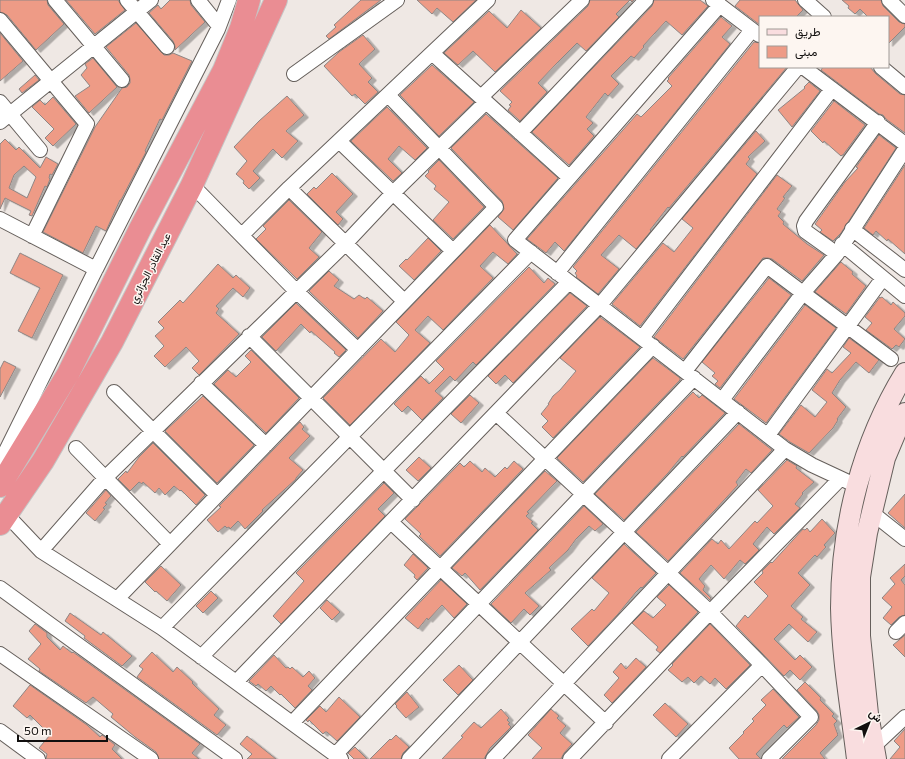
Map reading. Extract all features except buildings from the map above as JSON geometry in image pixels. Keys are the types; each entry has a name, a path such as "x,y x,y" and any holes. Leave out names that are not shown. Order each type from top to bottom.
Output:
{"highway":[{"path":"0,486 68,374 140,229 224,70 241,28 250,0"},
{"name":"عبد القادر الجزائري","path":"3,519 42,461 112,342 192,185 276,0"}],"street":[{"path":"55,0 122,80"},
{"path":"127,0 167,47"},
{"path":"5,117 151,0"},
{"path":"198,0 219,26"},
{"path":"0,463 219,26 229,0"},
{"path":"294,74 397,0"},
{"path":"242,235 289,188 488,0"},
{"path":"41,551 105,478 346,243 393,193 440,148 483,100 582,0"},
{"path":"520,133 646,0"},
{"path":"805,0 823,16"},
{"path":"889,0 905,16"},
{"path":"557,273 756,33 716,3 515,240 557,273 786,449 812,465 848,483"},
{"path":"0,20 87,124 32,236"},
{"path":"432,53 569,177"},
{"path":"236,682 392,523 600,306 797,68"},
{"path":"804,68 878,122 905,144"},
{"path":"882,68 905,87"},
{"path":"292,723 545,458 647,342 832,89"},
{"path":"117,600 496,206 388,95"},
{"path":"0,102 5,117 40,150"},
{"path":"878,122 806,221 804,226 805,231 839,249 883,278 905,296"},
{"path":"339,141 453,251"},
{"path":"722,400 803,293 839,249 905,149"},
{"path":"192,185 296,292 358,350"},
{"path":"289,188 404,301"},
{"path":"0,219 96,269"},
{"path":"852,229 905,270"},
{"path":"162,628 531,252"},
{"path":"3,519 41,551 162,628 338,757 479,604 584,494 690,375 767,266 891,359"},
{"path":"768,435 883,278"},
{"path":"201,657 569,282"},
{"path":"249,336 413,500"},
{"path":"570,759 606,723 710,612 848,483 870,444 882,415 905,373"},
{"path":"201,383 266,445"},
{"path":"114,392 218,495"},
{"path":"409,759 738,412"},
{"path":"496,413 710,612 811,717 769,759"},
{"path":"857,759 851,636 871,512 885,458 905,413"},
{"path":"76,448 170,544"},
{"path":"493,759 786,449"},
{"path":"848,483 849,519 841,607 851,636 875,753"},
{"path":"871,512 905,538"},
{"path":"392,523 606,723"},
{"path":"0,588 235,759"},
{"path":"0,654 151,759"},
{"path":"669,759 762,665"},
{"path":"875,753 905,717"},
{"path":"0,731 38,759"}]}
